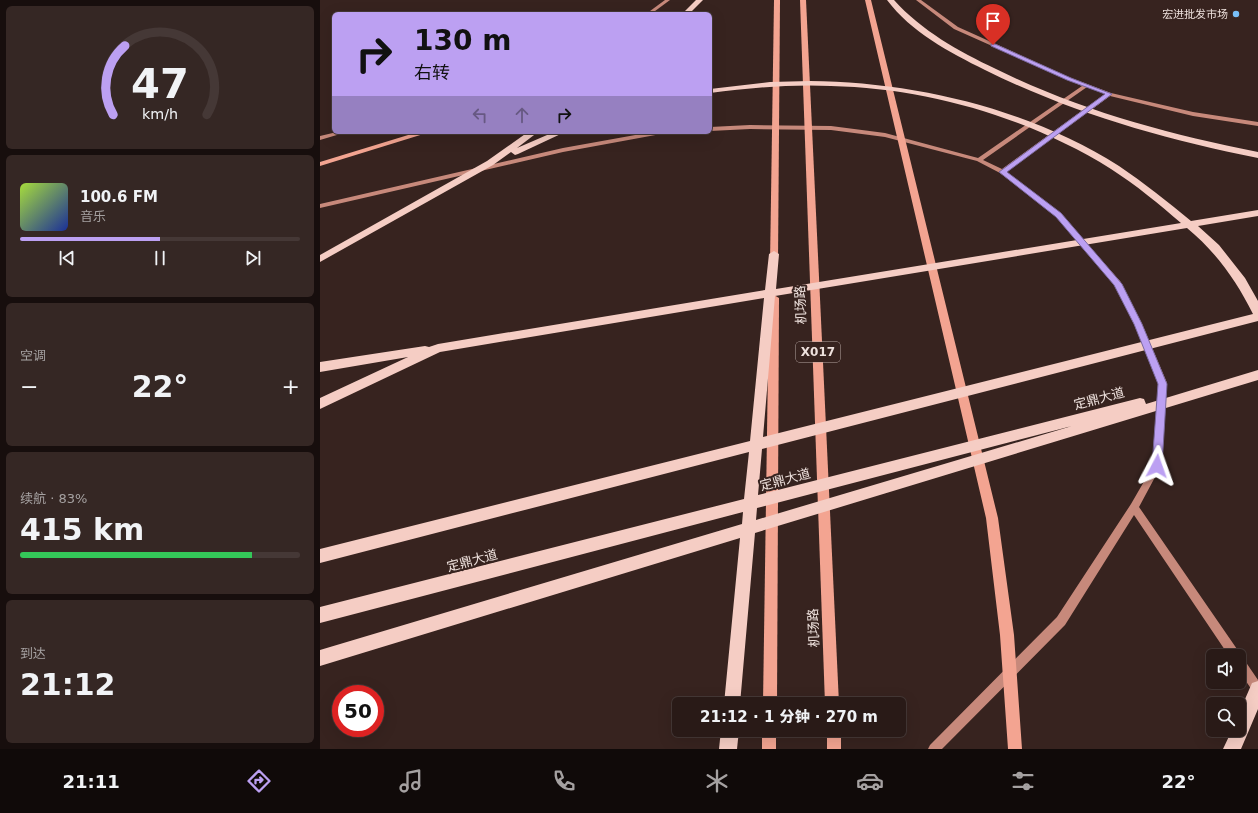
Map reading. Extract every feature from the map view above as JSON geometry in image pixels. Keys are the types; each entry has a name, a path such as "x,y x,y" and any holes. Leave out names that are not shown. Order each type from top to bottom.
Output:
{"highway":[{"path":"686,12 700,0"},
{"path":"890,0 902,14 957,53 1037,91 1092,112 1153,132 1258,155"},
{"path":"712,91 751,85 828,84 870,86 925,95 980,107 1023,122 1071,142 1114,165 1164,201 1219,252 1252,298 1258,313"},
{"path":"320,259 490,163 531,134"},
{"path":"490,163 556,134"},
{"path":"320,367 1258,213"},
{"path":"733,697 774,254"},
{"path":"320,556 1258,317"},
{"path":"320,404 438,348"},
{"name":"定鼎大道","path":"320,615 1258,372"},
{"path":"320,658 1258,375"},
{"path":"1232,749 1258,689"},
{"path":"728,749 729,737"}],"main road":[{"path":"651,12 668,0"},
{"name":"机场路","path":"770,697 777,0"},
{"name":"机场路","path":"803,0 832,697"},
{"path":"868,0 992,518 1007,635 1015,749"},
{"path":"918,0 956,28 1024,60 1109,94 1193,114 1258,124"},
{"path":"979,160 1087,85"},
{"path":"1002,172 1109,94"},
{"path":"712,129 750,127 831,128 885,135 979,160 1002,172 1058,215 1118,284 1138,324 1163,384 1157,466 1134,508 1061,620 934,749"},
{"path":"320,138 336,134"},
{"path":"320,164 419,134"},
{"path":"320,206 635,134"},
{"path":"1134,508 1230,649"},
{"path":"1246,672 1258,689"},
{"path":"769,737 769,749"},
{"path":"834,737 834,749"}],"place":[{"name":"宏进批发市场","path":"1236,14"}],"route":[{"path":"993,45 1069,79 1109,94 1002,172 1058,215 1118,284 1138,324 1163,384 1157,466"}]}
